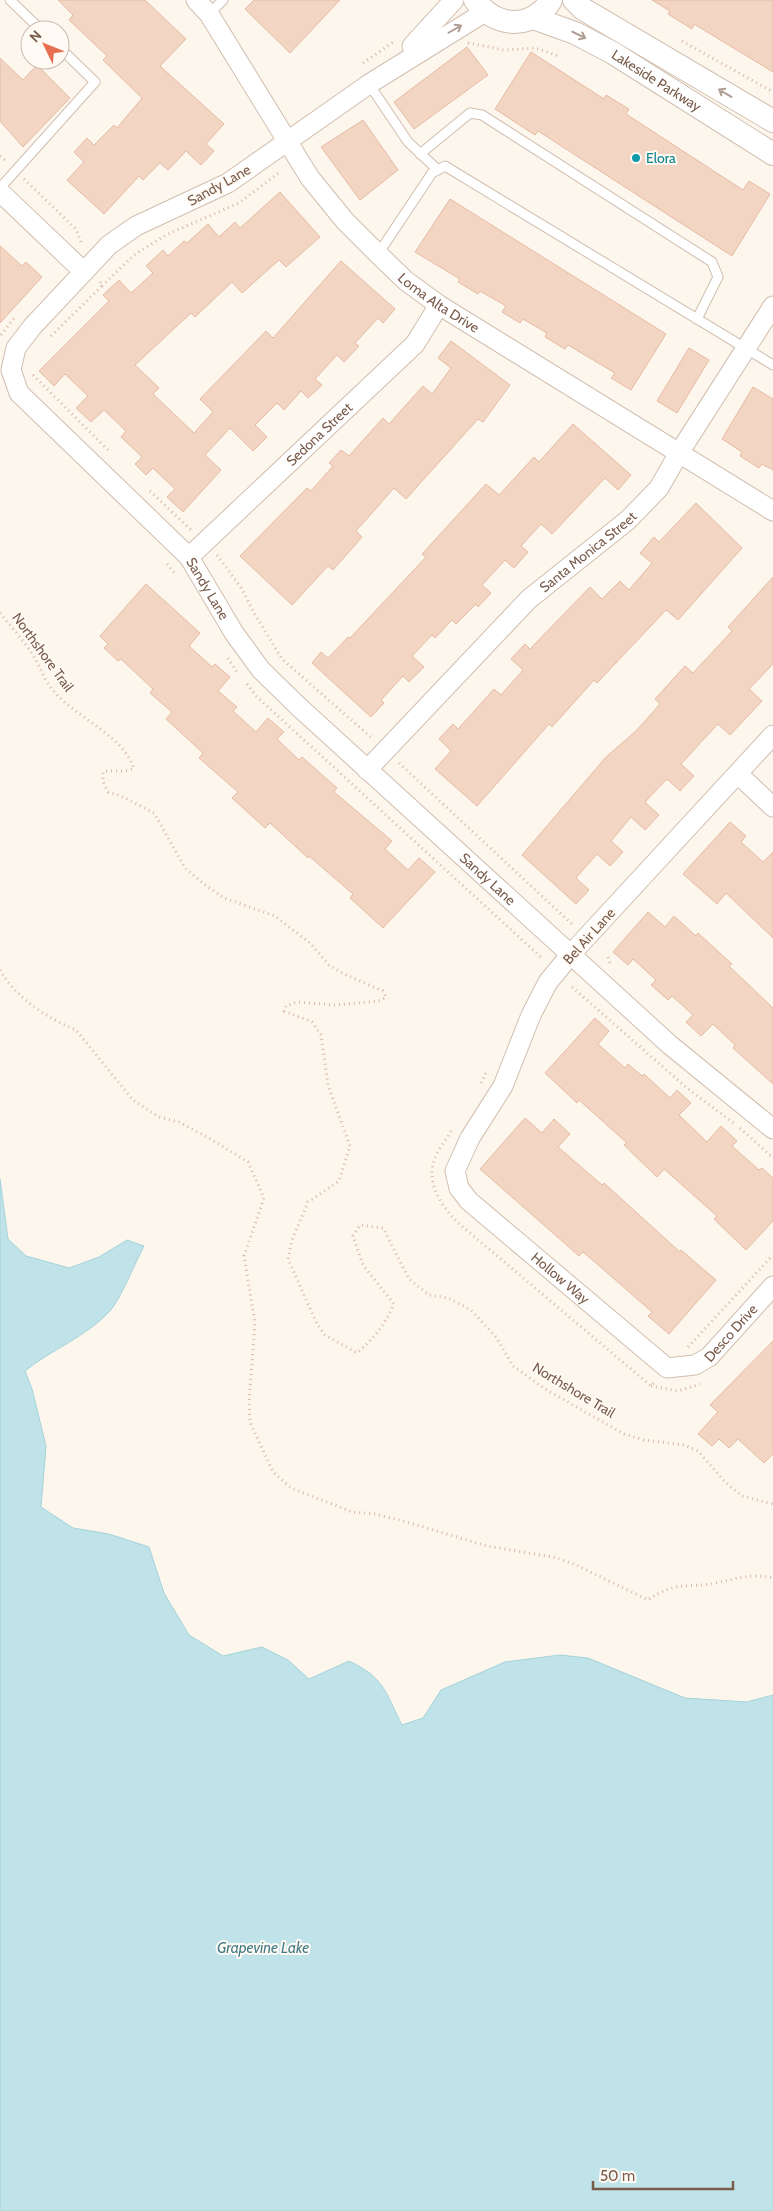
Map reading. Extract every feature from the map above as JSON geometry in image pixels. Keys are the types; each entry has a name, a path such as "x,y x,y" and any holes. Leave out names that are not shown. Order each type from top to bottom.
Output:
{"street":[{"name":"Loma Alta Drive","path":"196,0 209,14 310,178 344,221 406,281 439,305 773,511"},
{"name":"Sandy Lane","path":"384,73 432,26 454,0"},
{"path":"480,6 503,22 518,22 533,18 551,0"},
{"name":"Lakeside Parkway","path":"574,0 583,9 773,121"},
{"name":"Sandy Lane","path":"480,6 288,142 228,182 136,226 109,246 32,327 16,348 11,370 18,393 189,557 234,633 261,670 367,770 670,1045 773,1129"},
{"name":"Lakeside Parkway","path":"533,18 575,33 613,53 773,154"},
{"path":"0,192 88,269"},
{"name":"Sedona Street","path":"189,557 415,344 439,305"},
{"name":"Santa Monica Street","path":"367,770 529,599 628,520 659,488 679,453 773,306"},
{"name":"Bel Air Lane","path":"455,1171 470,1138 503,1086 531,1015 565,948 738,774 773,735"},
{"path":"738,774 773,807"},
{"name":"Hollow Way","path":"455,1171 459,1188 469,1201 656,1360 675,1368"},
{"name":"Desco Drive","path":"675,1368 695,1365 709,1357 773,1286"}],"lane":[{"path":"10,0 31,20"},
{"path":"209,14 223,0"},
{"path":"0,188 95,82 70,58"},
{"path":"369,84 408,142 438,170"},
{"path":"420,154 470,113 482,115 712,262 718,277 697,320"},
{"path":"378,254 432,173 445,166 773,366"}],"path":[{"path":"360,66 397,39"},
{"path":"678,39 773,92"},
{"path":"465,42 504,50 535,48 559,56"},
{"path":"0,156 76,229 88,269 102,286"},
{"path":"47,340 134,255 166,235 239,202 280,172"},
{"path":"30,369 46,390 109,451"},
{"path":"149,490 222,559 242,589 282,659 386,750 574,926 565,948 540,962"},
{"name":"Northshore Trail","path":"0,613 31,651 52,688 67,704 111,736 131,760 134,768 128,772 110,770 103,772 103,782 108,792 121,796 154,813 185,868 204,884 224,898 274,916 310,943 329,965 344,974 383,991 386,997 380,1001 334,1004 297,1002 286,1006 284,1011 312,1022 321,1035 328,1085 350,1146 339,1181 308,1202 292,1240 288,1259 302,1286 308,1307 326,1335 357,1353 374,1338 387,1320 394,1304 363,1265 353,1236 360,1225 383,1228 409,1279 429,1295 448,1298 471,1310 496,1337 513,1366 545,1389 624,1434 644,1440 684,1445 698,1451 724,1482 742,1496 773,1504"},
{"path":"608,957 612,968"},
{"path":"0,970 16,993 64,1025 76,1030 133,1100 159,1117 179,1122 248,1162 264,1198 244,1256 255,1323 249,1402 250,1422 273,1472 291,1488 352,1512 385,1516 461,1540 553,1557 574,1564 648,1600 663,1589 684,1584 714,1583 758,1574 773,1578"},
{"path":"476,1091 491,1063"},
{"path":"453,1127 434,1158 432,1172 434,1187 442,1206 457,1222 651,1386 675,1368 773,1255"}],"water":[{"name":"Grapevine Lake","path":"0,1179 8,1239 26,1256 69,1268 99,1257 127,1240 144,1246 123,1290 110,1311 80,1336 25,1371 32,1389 46,1446 41,1507 73,1528 109,1534 149,1547 164,1593 189,1635 223,1656 262,1647 288,1660 309,1679 349,1661 361,1667 383,1687 402,1725 423,1718 441,1690 505,1662 560,1655 588,1658 685,1698 747,1702 773,1695 773,2211 0,2211"}],"building":[{"path":"58,0 145,0 186,39 160,66 224,124 206,144 214,151 201,165 186,151 168,170 160,163 143,180 139,176 104,214 67,180 84,162 74,152 87,138 94,145 114,125 117,128 142,98 103,60 107,56 69,20 73,15"},
{"path":"254,0 340,0 290,53 245,9"},
{"path":"652,0 773,0 773,72 694,24 692,29 668,14 670,11"},
{"path":"467,47 488,75 414,129 394,102"},
{"name":"Elora","path":"531,52 604,99 606,95 629,109 626,114 743,190 749,181 770,194 732,256 538,131 535,135 495,109"},
{"path":"0,58 23,80 32,70 42,70 70,98 23,147 0,121"},
{"path":"363,120 398,170 360,200 321,147"},
{"path":"280,192 320,237 286,267 279,260 242,293 232,282 195,317 191,313 135,365 159,388 153,394 194,433 213,412 200,399 266,331 273,338 341,261 395,309 383,323 378,318 355,343 359,346 344,362 337,355 315,379 322,385 308,398 301,391 284,410 277,403 255,425 267,437 253,451 230,428 205,455 221,470 183,512 167,497 175,489 153,468 146,475 135,464 142,457 121,437 126,431 104,410 91,422 76,408 88,396 65,374 54,386 39,371 109,301 103,295 119,280 131,293 153,273 146,266 163,250 168,256 184,241 187,243 208,224 219,237 235,222 240,228"},
{"path":"450,199 666,334 631,390 611,378 615,373 568,345 565,349 545,337 547,333 523,319 520,323 502,312 506,306 480,291 478,294 458,282 460,279 415,252"},
{"path":"0,246 22,266 26,262 42,277 0,323"},
{"path":"451,341 510,385 483,422 478,419 406,499 394,488 356,531 362,537 333,570 328,566 292,605 240,556 307,488 311,491 333,466 329,463 341,450 349,456 383,418 389,424 423,386 432,394 451,368 438,358"},
{"path":"689,348 709,360 677,413 657,401"},
{"path":"753,387 773,399 773,470 762,464 759,468 740,456 742,452 722,439"},
{"path":"573,424 631,475 618,490 605,478 552,534 541,524 521,546 528,552 514,568 505,560 482,585 491,593 478,607 476,604 456,624 452,620 435,638 432,635 412,656 424,667 409,682 403,676 381,700 384,703 371,717 312,663 321,652 328,658 348,637 350,638 426,557 422,554 486,484 499,495 534,457 539,462"},
{"path":"696,503 742,548 678,620 666,610 597,683 594,680 552,727 549,724 477,806 435,769 451,751 439,739 453,724 458,729 494,689 501,695 523,670 511,659 525,644 530,649 590,587 602,599 620,581 629,590 652,563 640,553 654,537 659,542"},
{"path":"773,577 773,664 749,689 762,701 730,735 718,724 681,764 694,776 680,791 667,779 645,802 659,815 645,830 631,817 611,841 623,852 610,866 597,854 576,878 589,890 576,904 522,855 606,757 636,731 660,704 655,699 685,666 693,673 732,631 728,627"},
{"path":"146,584 200,633 189,646 212,667 215,664 230,677 218,691 237,707 233,711 256,732 268,718 284,732 277,739 299,760 302,757 337,788 334,792 392,841 385,849 408,870 419,858 435,872 383,928 350,898 353,894 309,856 308,858 270,823 265,828 232,798 238,792 199,758 203,753 166,719 172,712 150,693 153,689 121,659 118,661 104,648 108,644 100,636"},
{"path":"730,822 746,836 741,842 763,862 773,852 773,938 726,893 717,904 683,874"},
{"path":"648,912 665,927 674,916 696,936 698,933 732,964 729,966 773,1008 773,1084 733,1048 735,1045 713,1024 701,1036 686,1022 693,1015 672,996 668,1000 651,985 656,980 633,959 628,965 613,952"},
{"path":"595,1018 609,1031 598,1044 625,1068 628,1064 642,1076 644,1074 670,1098 677,1090 691,1103 679,1115 707,1142 721,1126 737,1141 732,1146 759,1170 762,1168 773,1178 773,1221 746,1250 714,1219 717,1216 664,1169 657,1177 624,1145 627,1143 579,1100 577,1103 545,1073"},
{"path":"525,1118 542,1133 554,1119 570,1134 558,1147 602,1185 604,1183 680,1252 681,1250 716,1280 669,1334 648,1316 652,1312 596,1263 583,1252 579,1256 480,1169"},
{"path":"773,1341 773,1454 764,1463 738,1439 729,1448 719,1439 712,1446 698,1434 718,1412 710,1405"}],"place":[{"name":"Elora","path":"636,158"}]}
